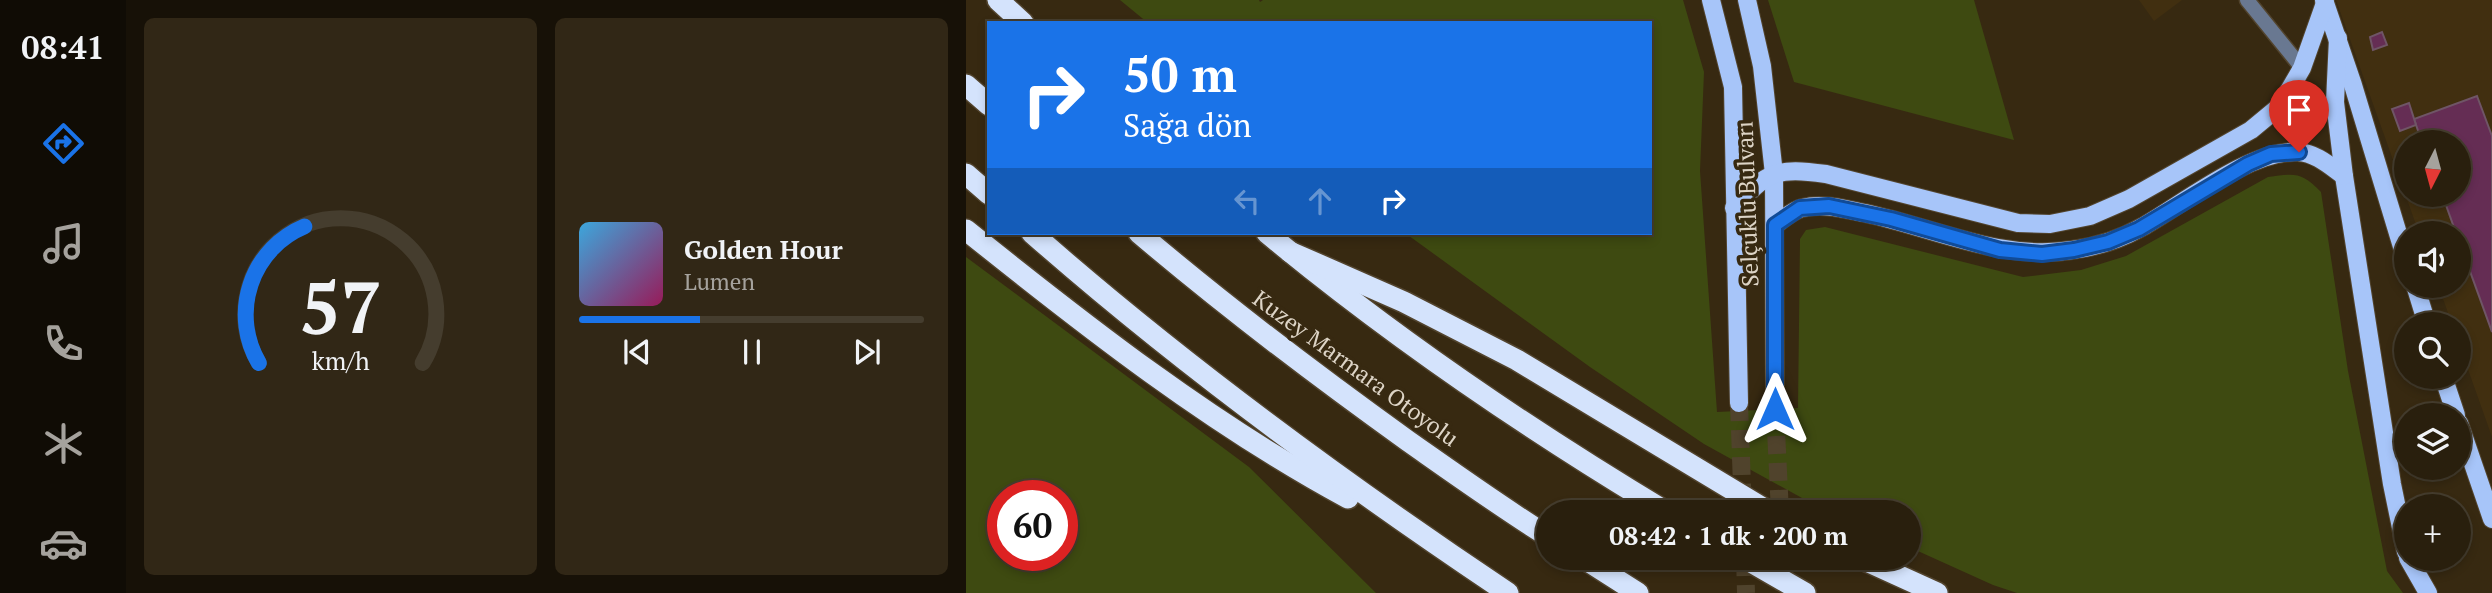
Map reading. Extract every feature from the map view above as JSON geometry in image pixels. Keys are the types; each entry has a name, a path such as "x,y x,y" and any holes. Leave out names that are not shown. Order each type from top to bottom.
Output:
{"highway":[{"path":"998,0 1021,21"},
{"path":"966,85 987,103"},
{"path":"966,174 987,192"},
{"path":"966,230 1126,355 1287,465 1433,543"},
{"path":"1034,235 1111,303 1323,467 1508,593"},
{"name":"Kuzey Marmara Otoyolu","path":"1141,235 1195,281 1345,396 1536,529"},
{"path":"1269,235 1391,328 1562,447 1647,500"},
{"path":"1290,252 1404,302 1517,360 1749,500"},
{"path":"1602,570 1638,593"},
{"path":"1765,570 1805,593"},
{"path":"1886,570 1937,593"}],"main road":[{"name":"Selçuklu Bulvarı","path":"1711,0 1733,87 1739,403"},
{"name":"Selçuklu Bulvarı","path":"1747,0 1762,66 1774,174 1775,409"},
{"path":"1734,208 1757,182 1774,174 1802,171 1826,174 2018,223 2050,224 2090,216 2129,200 2251,130 2280,106 2301,68 2324,1"},
{"path":"2324,1 2338,38 2394,221"},
{"path":"2338,38 2335,102 2344,176 2394,494"},
{"path":"1775,225 1800,208 1829,206 1891,219 2000,250 2042,254 2108,242 2139,229 2248,164 2271,154 2299,152 2320,159 2344,176"},
{"path":"2471,458 2492,519"},
{"path":"2415,571 2428,593"}],"lane":[{"path":"2247,0 2301,68"}],"shaded area":[{"path":"2139,0 2182,0 2154,21"},
{"path":"2336,0 2492,0 2492,437 2471,378 2471,312 2448,312 2443,298 2471,298 2471,221 2415,221 2410,207 2471,207 2471,130 2394,130 2394,163"}],"green space":[{"path":"1120,0 1683,0 1704,72 1700,171 1717,412 1798,408 1800,239 1806,230 1825,227 2023,277 2081,270 2126,256 2268,177 2303,177 2321,192 2348,371 2387,571 2403,593 2017,593 1993,585 1921,552 1921,500 1802,498 1704,444 1590,367 1408,235 1652,235 1652,21 1146,21"},
{"path":"1768,0 1974,0 2014,140 1794,82"},
{"path":"966,257 1249,467 1376,593 966,593"}],"building":[{"path":"2382,32 2387,45 2373,50 2370,37"},
{"path":"2477,96 2492,136 2492,332 2471,274 2471,221 2452,221 2447,207 2471,207 2471,130 2418,130 2414,119"},
{"path":"2409,103 2416,125 2400,130 2392,109"}],"tunnel":[{"path":"1739,403 1743,500"},
{"path":"1775,409 1779,500"},
{"path":"1745,570 1746,593"},
{"path":"1783,570 1784,590"}],"route":[{"path":"1775,409 1775,225 1800,208 1829,206 1891,219 2000,250 2042,254 2108,242 2139,229 2248,164 2271,154 2299,152"}]}
